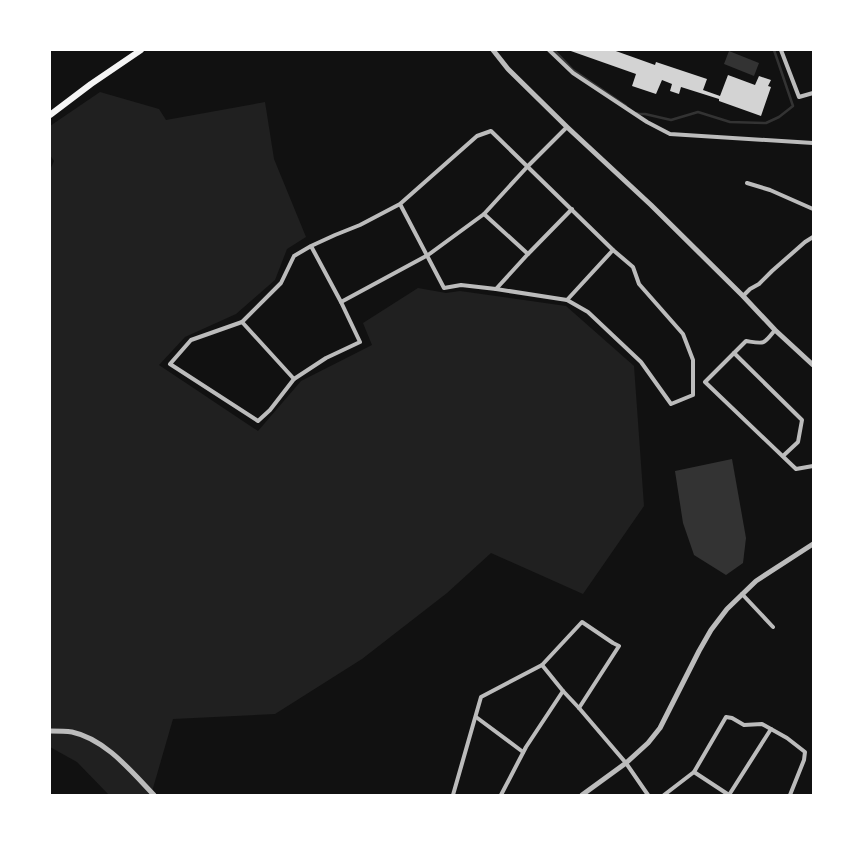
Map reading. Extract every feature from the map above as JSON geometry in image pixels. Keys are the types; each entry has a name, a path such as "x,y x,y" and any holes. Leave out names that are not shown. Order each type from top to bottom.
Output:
{"main road":[{"path":"50,115 91,84 141,50"}],"street":[{"path":"493,50 508,69 567,127 652,205 775,330 813,365"},
{"path":"549,50 573,72 646,122 670,134 813,143"},
{"path":"781,50 799,96 813,93"},
{"path":"341,302 428,255 484,214 528,166 567,127"},
{"path":"311,246 341,302 360,342 326,358 294,378 270,410 258,420 170,364 191,340 242,322 282,284 294,256 311,246 360,225 400,204 478,136 491,132 528,166 613,250 633,267 639,284 684,334 693,360 693,395 671,404 642,362 588,312 567,300 461,285 444,288 400,204"},
{"path":"747,183 770,190 813,209"},
{"path":"496,289 572,209"},
{"path":"484,214 528,254"},
{"path":"743,296 750,289 759,284 805,242 813,237"},
{"path":"567,300 613,250"},
{"path":"242,322 294,378"},
{"path":"775,330 766,341 760,344 746,341 705,382 796,469 813,466"},
{"path":"734,353 802,420 798,442 783,456"},
{"path":"582,795 626,762 648,743 660,728 698,651 711,630 727,609 756,581 813,544"},
{"path":"742,594 773,627"},
{"path":"453,795 481,697 542,665 582,622 619,646 579,708"},
{"path":"542,665 626,762 648,795"},
{"path":"502,795 524,752 563,691"},
{"path":"476,717 524,752"},
{"path":"664,795 694,772 726,717 732,718 744,725 762,724 787,738 805,752 804,760 790,795"},
{"path":"694,772 729,795 771,729"},
{"path":"50,731 72,732 95,740 120,759 154,795"}],"shaded area":[{"path":"729,51 759,63 754,76 724,64"},
{"path":"100,92 159,109 166,120 265,102 274,159 306,237 287,249 275,280 236,314 185,337 159,365 258,431 301,381 372,345 363,323 418,288 446,293 460,291 566,306 634,366 644,506 583,594 491,553 447,593 362,659 275,714 173,719 151,795 109,795 77,762 50,747 50,170 54,161 50,155 50,126"},
{"path":"732,459 746,538 743,563 726,575 694,555 683,523 675,471"}],"building":[{"path":"568,50 613,50 655,65 656,62 707,79 703,90 720,96 728,75 755,85 759,76 771,80 768,86 771,87 761,116 719,101 719,99 681,87 679,94 670,91 672,84 662,80 656,94 632,86 636,74"}],"waterway":[{"path":"554,50 573,70 626,106"},
{"path":"637,113 671,120 698,112 730,122 766,123 779,117 793,106 774,50"}]}
